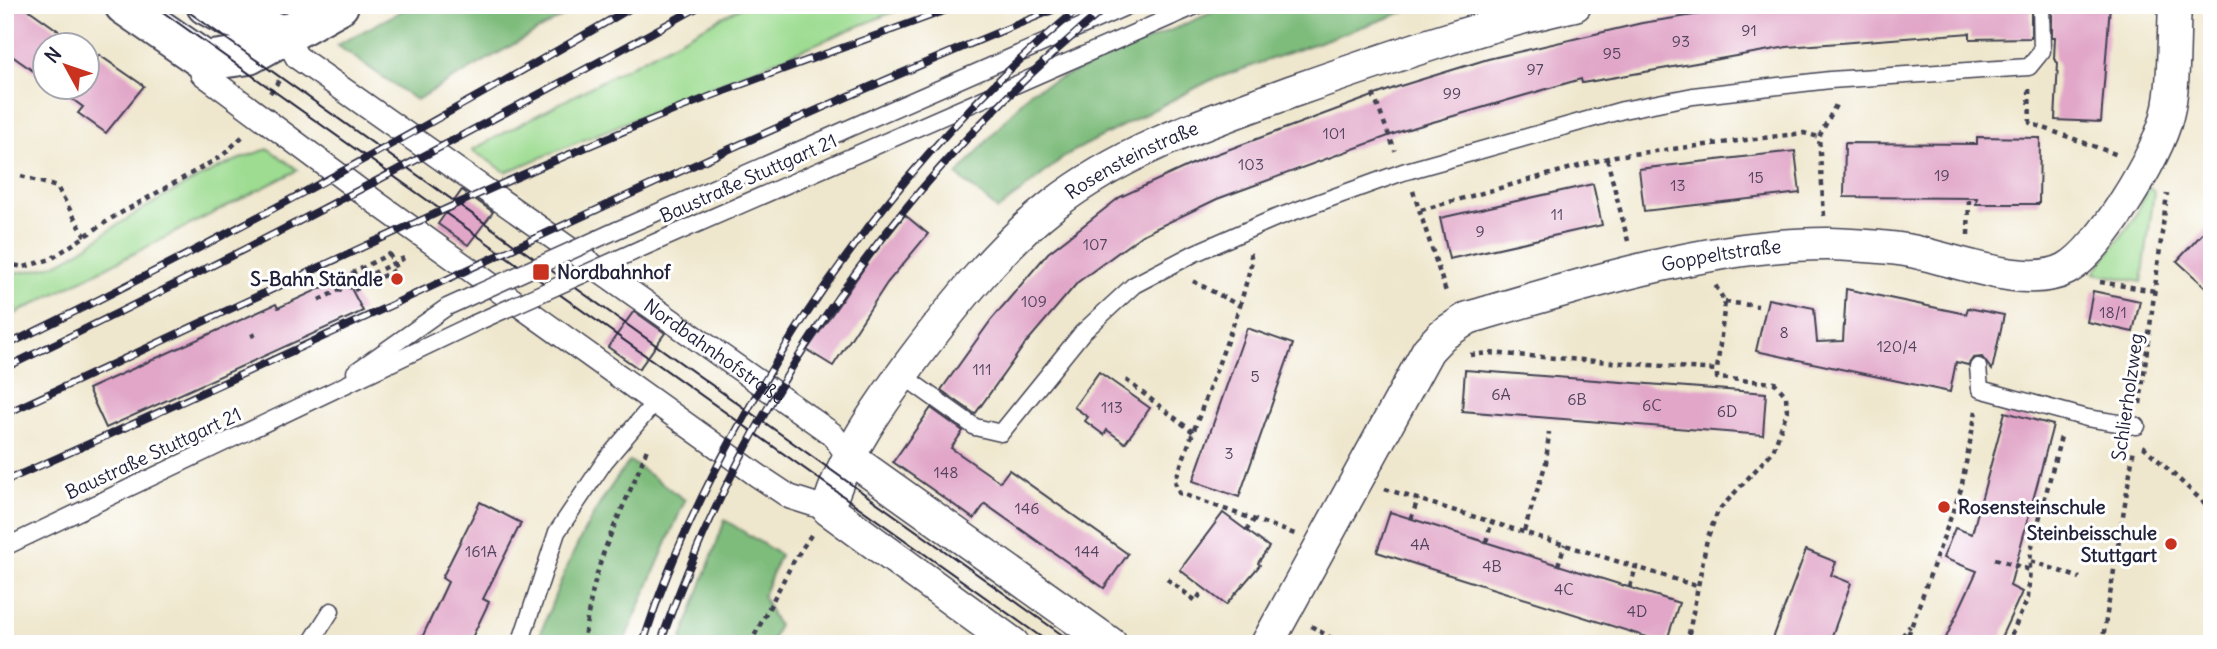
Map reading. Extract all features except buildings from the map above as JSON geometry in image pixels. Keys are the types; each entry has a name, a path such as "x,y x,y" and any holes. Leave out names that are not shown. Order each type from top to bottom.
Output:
{"street":[{"path":"124,5 204,67 259,115 378,204 757,475 790,497 828,509 1013,644"},
{"name":"Nordbahnhofstraße","path":"206,5 291,46 802,412 832,434 850,458 1111,644"},
{"path":"204,67 291,46 339,5"},
{"name":"Rosensteinstraße","path":"828,509 834,489 850,458 902,375 936,329 1024,231 1109,167 1177,134 1363,66 1452,38 1575,5"},
{"name":"Goppeltstraße","path":"1267,644 1428,350 1442,335 1468,318 1706,256 1825,244 1909,251 2029,277 2053,275 2068,268 2093,247 2135,159 2168,116 2175,5"}],"lane":[{"name":"Baustraße Stuttgart 21","path":"318,398 447,307 864,120 1130,5"},
{"name":"Baustraße Stuttgart 21","path":"5,547 474,324 1198,5"},
{"path":"902,375 975,427 1001,433 1082,333 1134,285 1245,232 1422,166 1623,110 1693,96 1849,79 2029,67 2042,51 2041,5"},
{"path":"1978,367 1980,389 2136,433"},
{"path":"520,644 557,532 605,461 663,408"},
{"path":"310,644 331,611"}],"path":[{"path":"5,264 24,267 51,259 85,236 222,156 240,141 259,115 291,46"},
{"path":"2029,67 2030,123 2135,159"},
{"path":"1825,244 1819,137 1849,79"},
{"path":"1422,210 1607,159 1804,133 1819,137"},
{"path":"1607,159 1636,273"},
{"name":"Schlierholzweg","path":"2102,644 2136,433 2168,192 2161,172 2135,159"},
{"path":"21,176 57,187 85,236"},
{"path":"1245,232 1252,261 1240,306 1175,481 1179,493 1322,544"},
{"path":"389,254 397,269 352,291 345,277 389,254"},
{"path":"1687,644 1700,587 1707,539 1718,511 1773,451 1787,411 1786,396 1775,383 1717,378 1725,302 1712,280 1706,256"},
{"path":"319,300 391,264"},
{"path":"1167,267 1240,306"},
{"path":"2068,268 2078,278 2155,291"},
{"path":"1725,302 1758,306"},
{"path":"251,336 259,333"},
{"path":"1428,350 1456,356 1489,353 1717,370"},
{"path":"1126,380 1193,432"},
{"path":"1905,644 1961,489 1980,389"},
{"path":"583,644 590,597 604,551 632,493 663,408"},
{"path":"2007,644 2028,598 2031,561 2068,412"},
{"path":"1524,531 1546,463 1549,432"},
{"path":"2136,433 2212,510"},
{"path":"1357,480 1700,587"},
{"path":"1411,519 1418,499"},
{"path":"750,644 792,564 828,509"},
{"path":"1246,531 1254,519"},
{"path":"1486,542 1492,521"},
{"path":"1558,565 1565,544"},
{"path":"1995,559 2030,570"},
{"path":"2031,561 2080,578"},
{"path":"1630,587 1636,567"},
{"path":"1167,579 1196,601 1201,593"},
{"path":"1896,644 1913,623"}],"green space":[{"path":"413,5 583,5 416,100 337,45"},
{"path":"745,5 910,5 506,172 472,150"},
{"path":"1229,5 1424,5 1209,81 1068,154 998,210 957,175 1031,91"},
{"path":"269,149 298,170 5,319 5,273 40,269 65,260 170,193 232,162"},
{"path":"2148,187 2154,192 2142,282 2094,273 2134,219"},
{"path":"630,461 685,500 623,644 537,644 587,525"},
{"path":"725,520 780,555 763,596 778,626 771,644 680,644"}],"tram line":[{"path":"153,5 1051,644"},
{"path":"179,5 1075,644"}],"railway":[{"path":"5,346 324,182 636,5"},
{"path":"5,368 356,191 702,5"},
{"path":"5,414 394,233 629,129 711,96 960,5"},
{"path":"5,481 270,362 665,178 1065,5"},
{"path":"643,644 683,537 734,435 769,374 845,258 932,150 980,99 1083,5"},
{"path":"660,644 696,552 738,462 787,376 841,294 900,215 965,141 1035,70 1109,5"}],"place":[{"name":"Nordbahnhof","path":"541,272"},
{"name":"S-Bahn Ständle","path":"397,279"},
{"name":"Rosensteinschule","path":"1944,507"},
{"name":"Steinbeisschule Stuttgart","path":"2171,544"}]}
